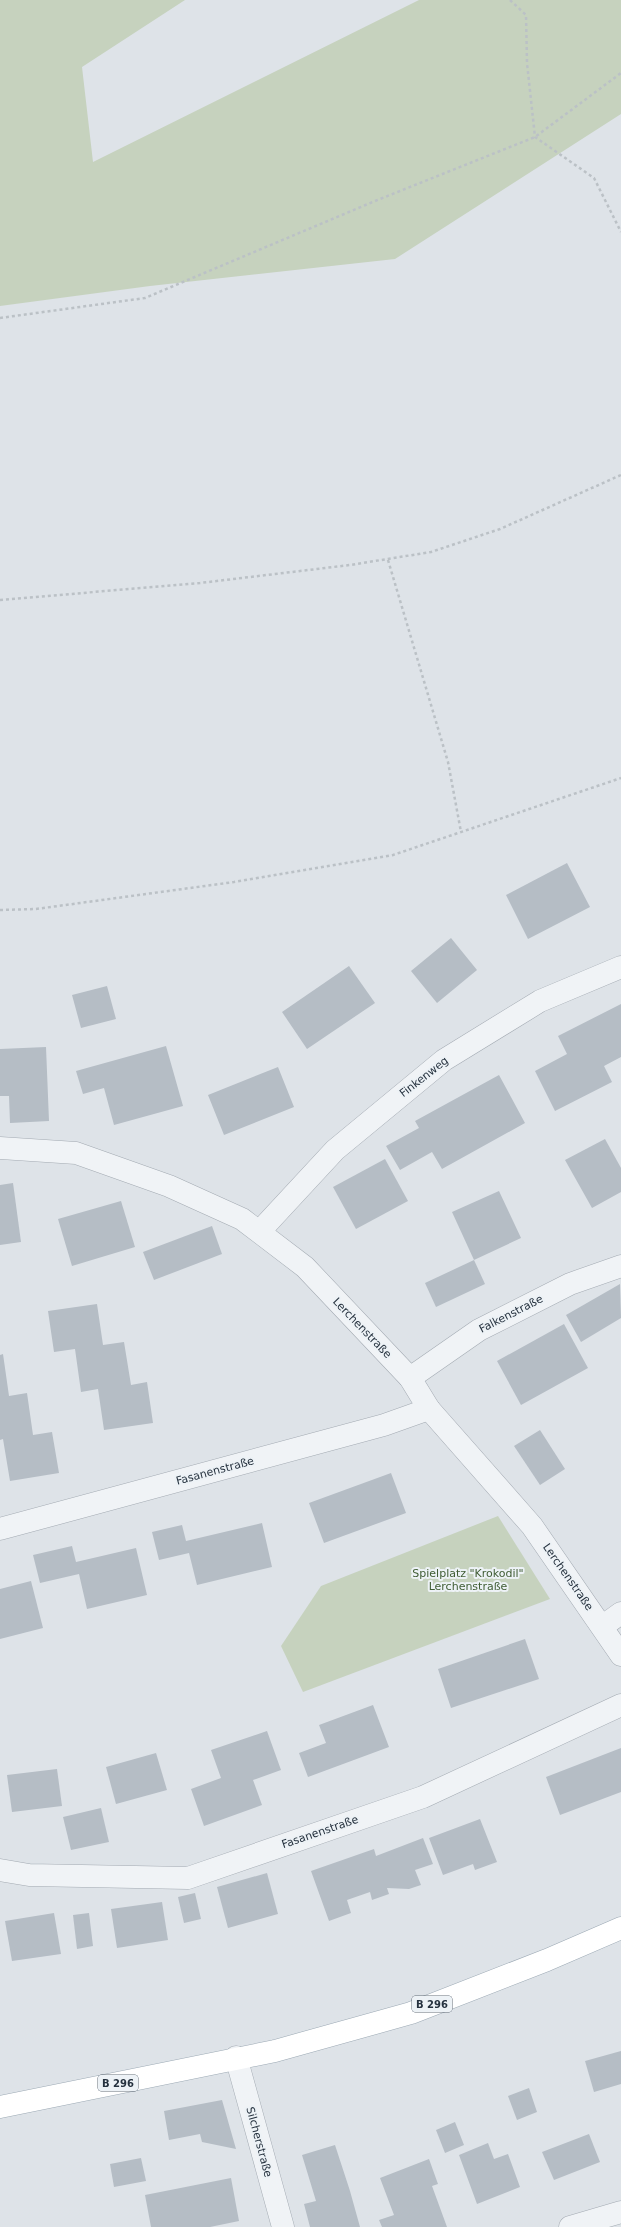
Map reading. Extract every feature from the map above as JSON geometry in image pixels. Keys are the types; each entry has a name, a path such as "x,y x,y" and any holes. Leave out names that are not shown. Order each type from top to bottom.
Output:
{"main road":[{"name":"B 296","path":"0,2107 236,2057 275,2051 411,2013 547,1960 621,1928"}],"street":[{"name":"Finkenweg","path":"260,1231 335,1150 444,1060 540,1001 621,967"},
{"name":"Lerchenstraße","path":"0,1148 76,1153 169,1186 242,1219 260,1231 305,1268 410,1378 430,1409 532,1526 603,1626 621,1655"},
{"name":"Falkenstraße","path":"410,1378 479,1330 570,1284 621,1266"},
{"name":"Fasanenstraße","path":"0,1529 384,1425 430,1409"},
{"path":"603,1626 621,1613"},
{"name":"Fasanenstraße","path":"0,1870 29,1875 188,1878 423,1797 621,1705"},
{"name":"Silcherstraße","path":"236,2057 283,2227"},
{"path":"570,2227 621,2212"}],"path":[{"path":"510,0 526,15 527,63 535,137 594,178 621,232"},
{"path":"0,318 145,298 375,201 535,137 621,73"},
{"path":"0,600 200,583 388,560 431,552 500,529 621,475"},
{"path":"388,560 448,762 461,832"},
{"path":"0,910 36,909 234,882 393,855 621,778"}],"green space":[{"path":"0,0 185,0 82,67 93,162 419,0 621,0 621,114 395,259 150,286 0,306"},
{"name":"Spielplatz \"Krokodil\" Lerchenstraße","path":"498,1516 550,1599 303,1692 281,1646 321,1586"}],"building":[{"path":"567,863 590,907 528,939 506,895"},
{"path":"451,938 477,970 437,1003 411,971"},
{"path":"349,966 375,1003 307,1049 282,1012"},
{"path":"107,986 116,1019 81,1028 72,995"},
{"path":"621,1004 621,1057 604,1066 612,1082 555,1111 535,1071 567,1054 558,1036"},
{"path":"166,1046 183,1106 114,1125 104,1088 83,1094 76,1071"},
{"path":"46,1047 49,1121 10,1123 9,1096 0,1096 0,1049"},
{"path":"278,1067 294,1107 224,1135 208,1095"},
{"path":"499,1075 525,1123 442,1169 432,1152 400,1170 386,1146 419,1128 415,1121"},
{"path":"605,1139 621,1168 621,1192 592,1208 565,1160"},
{"path":"385,1159 408,1201 356,1229 333,1187"},
{"path":"13,1183 21,1242 0,1245 0,1185"},
{"path":"499,1191 521,1238 474,1260 452,1212"},
{"path":"121,1201 135,1247 72,1266 58,1219"},
{"path":"212,1226 222,1254 154,1280 143,1252"},
{"path":"474,1260 485,1284 436,1307 425,1283"},
{"path":"620,1284 621,1318 581,1342 566,1315"},
{"path":"97,1304 103,1345 124,1342 131,1385 147,1382 153,1423 104,1430 98,1389 81,1392 75,1349 54,1352 48,1311"},
{"path":"564,1324 588,1368 521,1405 497,1361"},
{"path":"3,1354 9,1396 27,1393 33,1435 52,1432 59,1473 10,1481 3,1439 0,1440 0,1355"},
{"path":"540,1430 565,1469 540,1485 514,1446"},
{"path":"391,1473 406,1513 324,1543 309,1503"},
{"path":"262,1523 272,1567 197,1585 189,1553 159,1560 152,1532 182,1525 186,1541"},
{"path":"72,1546 76,1562 136,1548 147,1595 87,1609 79,1574 40,1583 33,1555"},
{"path":"31,1581 43,1628 0,1639 0,1589"},
{"path":"525,1639 539,1679 451,1708 438,1669"},
{"path":"373,1705 389,1747 308,1777 299,1753 326,1743 319,1725"},
{"path":"267,1731 281,1770 253,1780 262,1805 204,1826 191,1789 221,1778 211,1750"},
{"path":"621,1748 621,1792 560,1815 546,1777"},
{"path":"156,1753 167,1790 116,1804 106,1767"},
{"path":"57,1769 62,1806 12,1812 7,1775"},
{"path":"101,1808 109,1842 71,1850 63,1817"},
{"path":"480,1819 497,1862 475,1870 473,1864 443,1875 429,1838"},
{"path":"423,1838 433,1864 415,1870 421,1885 409,1889 387,1888 389,1894 372,1900 370,1892 347,1900 351,1913 329,1921 311,1871 374,1849 376,1856"},
{"path":"267,1873 278,1914 228,1928 217,1887"},
{"path":"195,1893 201,1919 184,1923 178,1897"},
{"path":"162,1902 168,1940 117,1948 111,1909"},
{"path":"54,1913 61,1954 12,1961 5,1921"},
{"path":"89,1913 93,1946 77,1949 73,1915"},
{"path":"621,2051 621,2084 594,2092 585,2061"},
{"path":"529,2088 537,2112 517,2120 508,2096"},
{"path":"222,2100 236,2149 202,2142 200,2134 169,2140 164,2111"},
{"path":"455,2122 464,2145 445,2153 436,2130"},
{"path":"589,2134 600,2162 554,2180 542,2152"},
{"path":"488,2143 494,2159 508,2154 520,2187 477,2204 459,2155"},
{"path":"335,2145 360,2227 310,2227 304,2204 316,2201 302,2155"},
{"path":"141,2158 146,2181 114,2187 110,2164"},
{"path":"429,2159 438,2184 432,2186 447,2227 382,2227 379,2220 394,2215 380,2178"},
{"path":"231,2178 239,2221 210,2227 151,2227 145,2195"}]}
